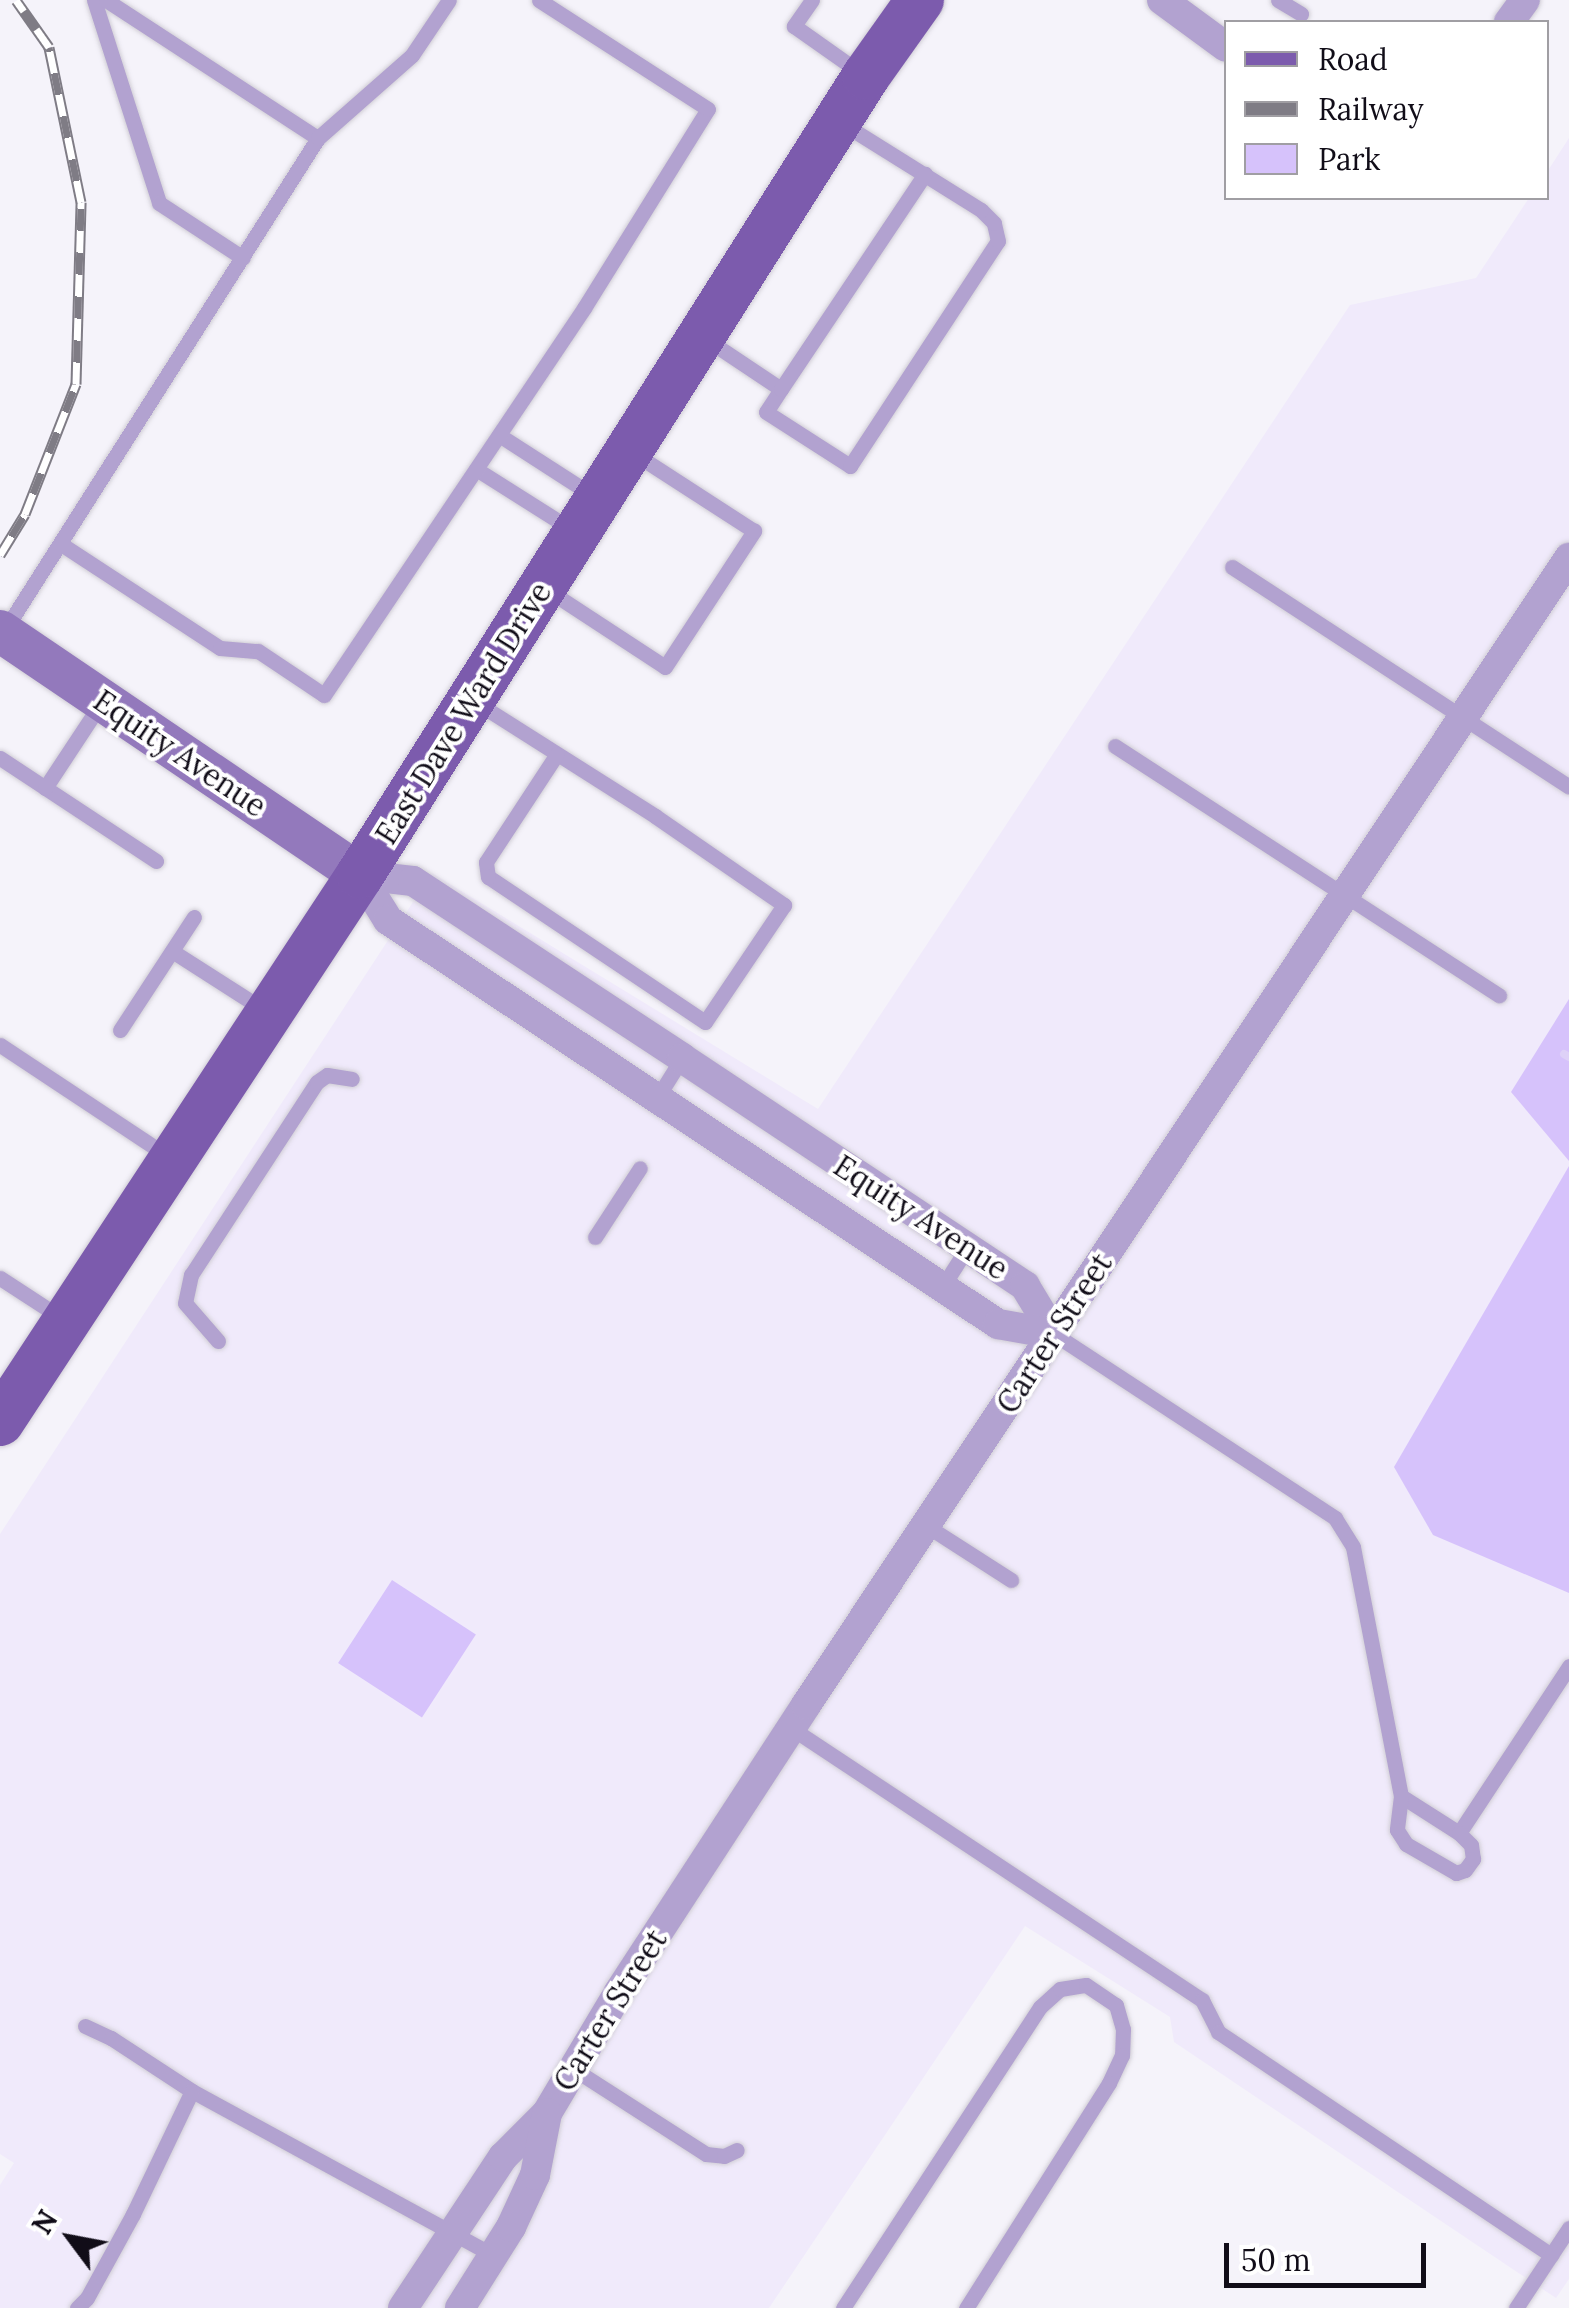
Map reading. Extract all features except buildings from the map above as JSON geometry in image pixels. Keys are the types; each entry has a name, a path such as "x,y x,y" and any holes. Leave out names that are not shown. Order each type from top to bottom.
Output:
{"main road":[{"name":"East Dave Ward Drive","path":"0,1422 360,875 866,76 920,0"}],"street":[{"path":"1162,0 1224,46"},
{"name":"Carter Street","path":"403,2308 503,2157 546,2113 791,1728 1569,558"},
{"name":"Equity Avenue","path":"1,632 360,875 388,920 998,1324 1054,1334"},
{"name":"Equity Avenue","path":"360,875 413,881 682,1058 1026,1286 1054,1334"},
{"name":"Carter Street","path":"460,2308 494,2255 535,2175 546,2113"}],"lane":[{"path":"94,0 160,202 243,258"},
{"path":"106,0 318,138"},
{"path":"1,632 318,138 412,55 449,0"},
{"path":"61,544 220,648 258,651 324,694 499,435 708,109 539,0"},
{"path":"812,0 794,26 866,76"},
{"path":"1278,0 1302,12"},
{"path":"838,120 925,174 981,210 994,223 998,241 850,466 766,412 925,174"},
{"path":"703,337 781,389"},
{"path":"499,435 588,516"},
{"path":"542,586 664,668 754,531 629,450"},
{"path":"476,469 588,516"},
{"path":"1232,567 1569,787"},
{"path":"471,699 557,754 784,905 705,1022 488,877 486,862 557,754"},
{"path":"45,788 102,700"},
{"path":"1115,746 1500,996"},
{"path":"0,758 156,861"},
{"path":"120,1030 194,917"},
{"path":"172,951 269,1013"},
{"path":"0,1045 172,1160"},
{"path":"657,1098 682,1058"},
{"path":"218,1341 186,1303 191,1275 317,1082 327,1076 352,1079"},
{"path":"595,1237 640,1168"},
{"path":"942,1286 967,1248"},
{"path":"0,1278 66,1322"},
{"path":"1054,1334 1335,1518 1353,1547 1402,1796 1397,1830 1406,1844 1456,1872 1465,1870 1472,1859 1472,1846 1459,1833 1402,1796"},
{"path":"927,1526 1011,1580"},
{"path":"1459,1833 1569,1666"},
{"path":"791,1728 1202,2000 1218,2032 1550,2256"},
{"path":"843,2308 1040,2007 1060,1989 1086,1986 1116,2004 1123,2029 1122,2055 1109,2084 966,2308"},
{"path":"84,2026 111,2038 192,2090 494,2255"},
{"path":"572,2068 706,2154 724,2156 737,2150"},
{"path":"77,2308 88,2298 133,2214 192,2090"},
{"path":"1516,2308 1569,2228"}],"shaded area":[{"path":"1569,138 1569,2279 1556,2298 1174,2042 1170,2017 1025,1926 769,2308 0,2308 0,2185 14,2163 0,2154 0,1534 432,873 818,1109 1350,305 1476,278 1528,200 1549,200 1549,169"}],"green space":[{"path":"1569,999 1569,1161 1511,1092"},
{"path":"1569,1166 1569,1593 1433,1535 1394,1467"},
{"path":"392,1580 476,1634 422,1717 338,1663"}],"waterway":[{"path":"1564,1054 1569,1057"}],"railway":[{"path":"0,555 25,514 76,384 81,202 49,47 16,0"}]}
